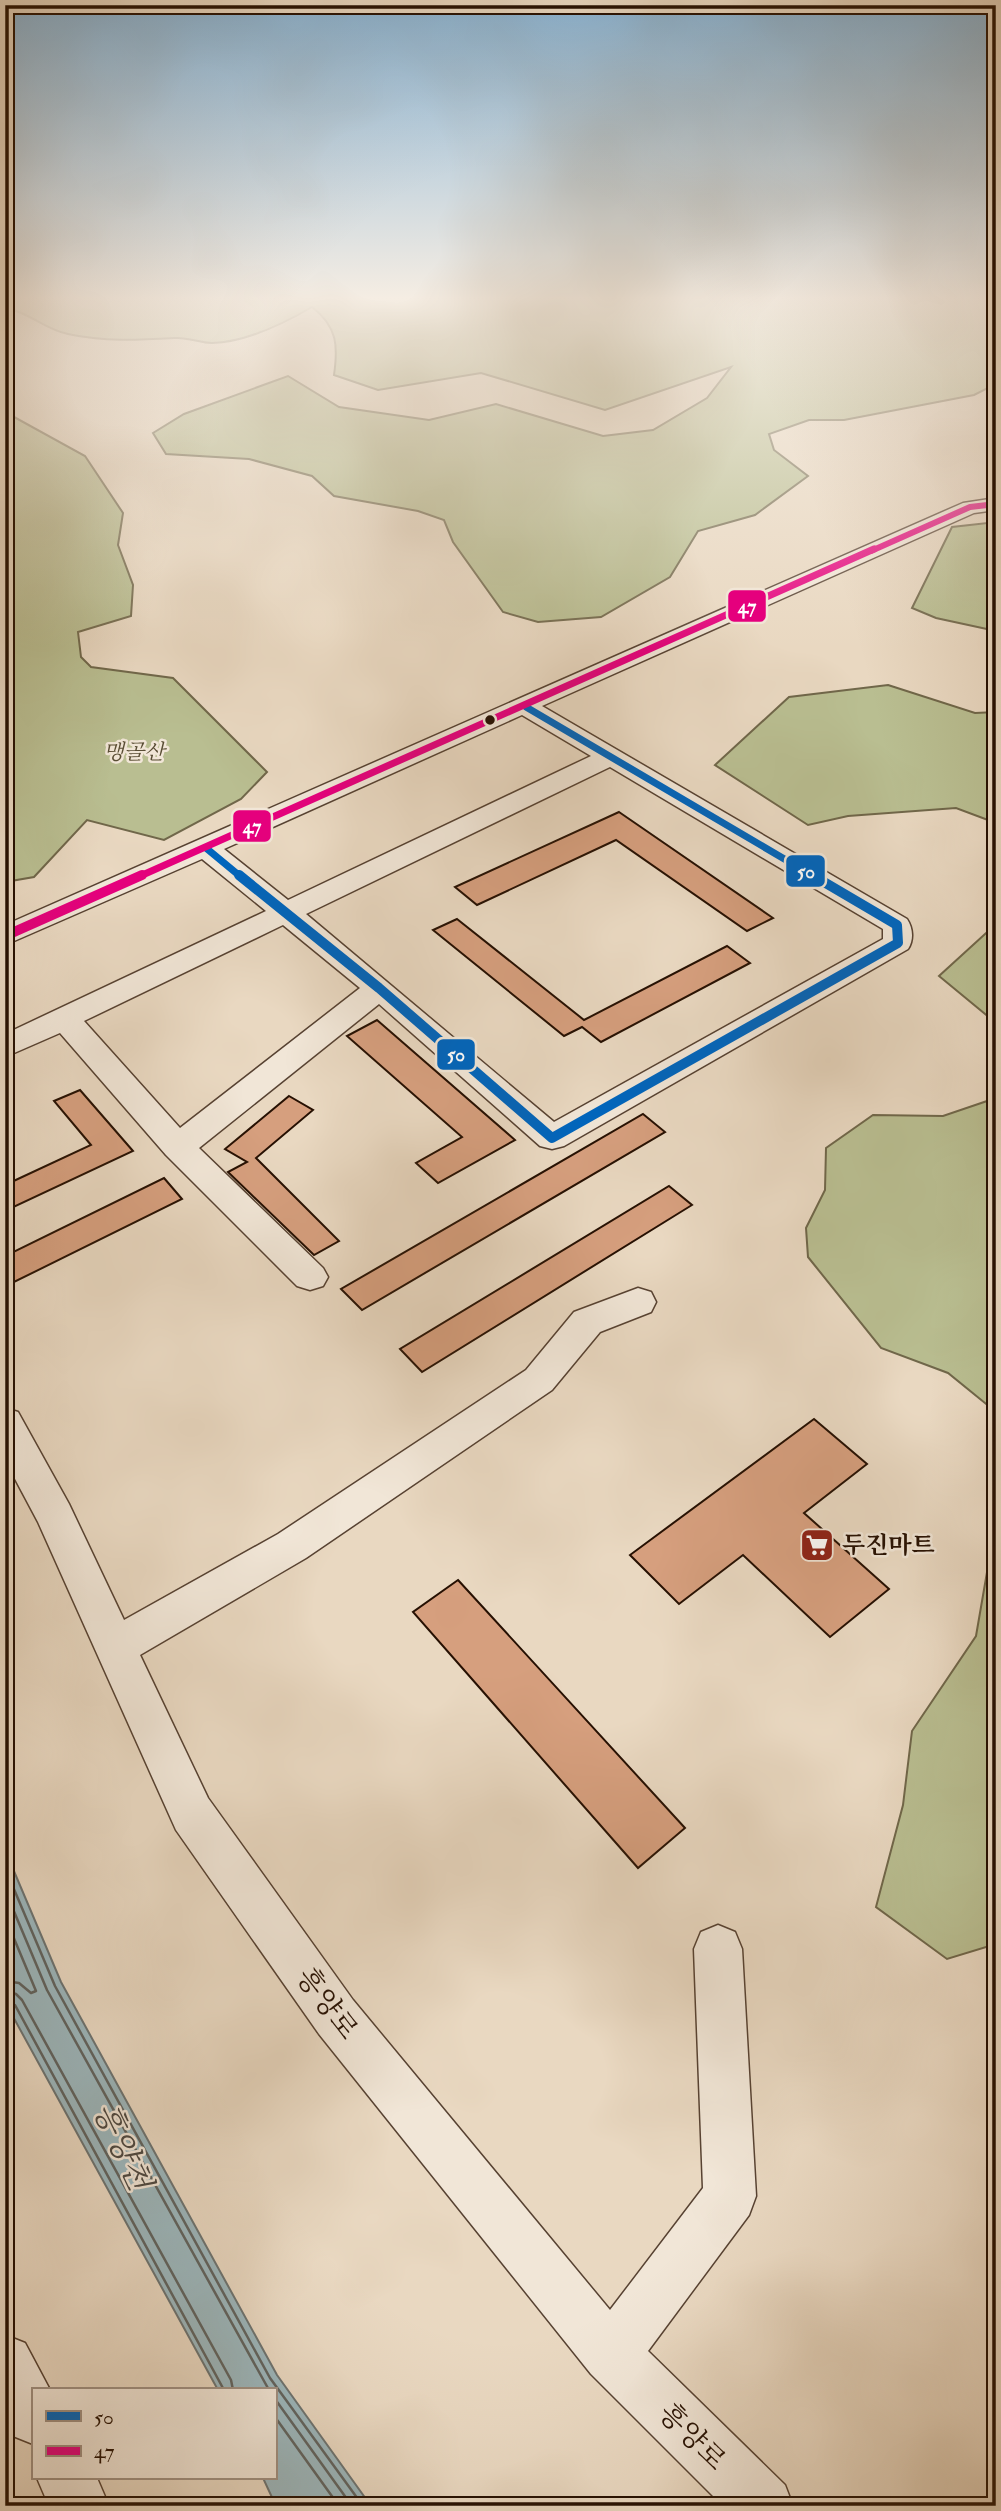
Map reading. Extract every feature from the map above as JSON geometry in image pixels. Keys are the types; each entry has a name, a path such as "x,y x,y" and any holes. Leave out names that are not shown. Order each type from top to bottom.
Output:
{"street":[{"path":"5,936 526,707 970,507 996,504"},
{"path":"206,848 379,988 552,1138 898,943 897,925 526,707"},
{"path":"5,1047 612,756"},
{"path":"178,1147 379,988"},
{"path":"63,1017 178,1147 310,1277"},
{"path":"114,1648 292,1546 539,1380 587,1322 638,1302"},
{"name":"흥양로","path":"5,1423 55,1516 192,1814 336,2017 611,2354 764,2506"},
{"path":"611,2354 730,2196 718,1949"},
{"path":"5,2363 32,2414"},
{"path":"67,2480 80,2506"}],"green space":[{"name":"맹골산","path":"5,413 7,413 85,456 123,513 118,545 133,585 131,616 78,632 81,657 91,667 173,678 267,772 241,799 164,840 87,820 34,877 5,882"},
{"path":"186,413 382,413 429,420 458,413 527,413 603,436 653,430 681,413 879,413 844,420 809,420 769,434 774,450 808,476 755,515 698,531 670,577 601,617 538,622 503,612 453,542 444,520 418,511 334,496 312,476 249,459 166,454 153,433"},
{"path":"996,522 996,631 936,618 912,608 952,527"},
{"path":"888,685 975,713 996,712 996,823 956,808 848,816 808,825 715,765 789,697"},
{"path":"996,924 996,1023 939,976"},
{"path":"996,1098 996,1412 948,1373 881,1348 808,1257 806,1228 825,1190 826,1148 873,1115 943,1116"},
{"path":"996,1537 996,1944 947,1959 876,1907 903,1805 912,1731 976,1636 991,1549"}],"water":[{"name":"흥양천","path":"5,1850 61,1982 277,2375 371,2506 276,2506 264,2480 276,2480 276,2388 217,2388 5,2002"}],"building":[{"path":"619,812 773,918 747,931 616,840 477,905 455,887"},
{"path":"457,919 584,1020 727,946 750,963 601,1042 582,1027 564,1036 433,930"},
{"path":"377,1020 515,1140 438,1183 416,1163 462,1137 347,1036"},
{"path":"80,1090 133,1151 5,1211 5,1185 91,1145 54,1101"},
{"path":"289,1096 313,1110 256,1158 339,1241 314,1255 228,1172 247,1162 225,1149"},
{"path":"643,1114 665,1132 362,1310 341,1289"},
{"path":"164,1178 182,1199 14,1282 5,1269 5,1256"},
{"path":"669,1186 692,1205 422,1372 400,1349"},
{"path":"814,1419 867,1464 804,1513 889,1589 830,1637 743,1555 679,1604 630,1555"},
{"path":"458,1580 685,1828 638,1868 413,1612"}],"transit line":[{"name":"47","path":"5,936 970,507 996,504"},
{"name":"50","path":"206,848 379,988 552,1138 898,943 897,925 526,707"}],"place":[{"name":"두진마트","path":"817,1545"}]}
